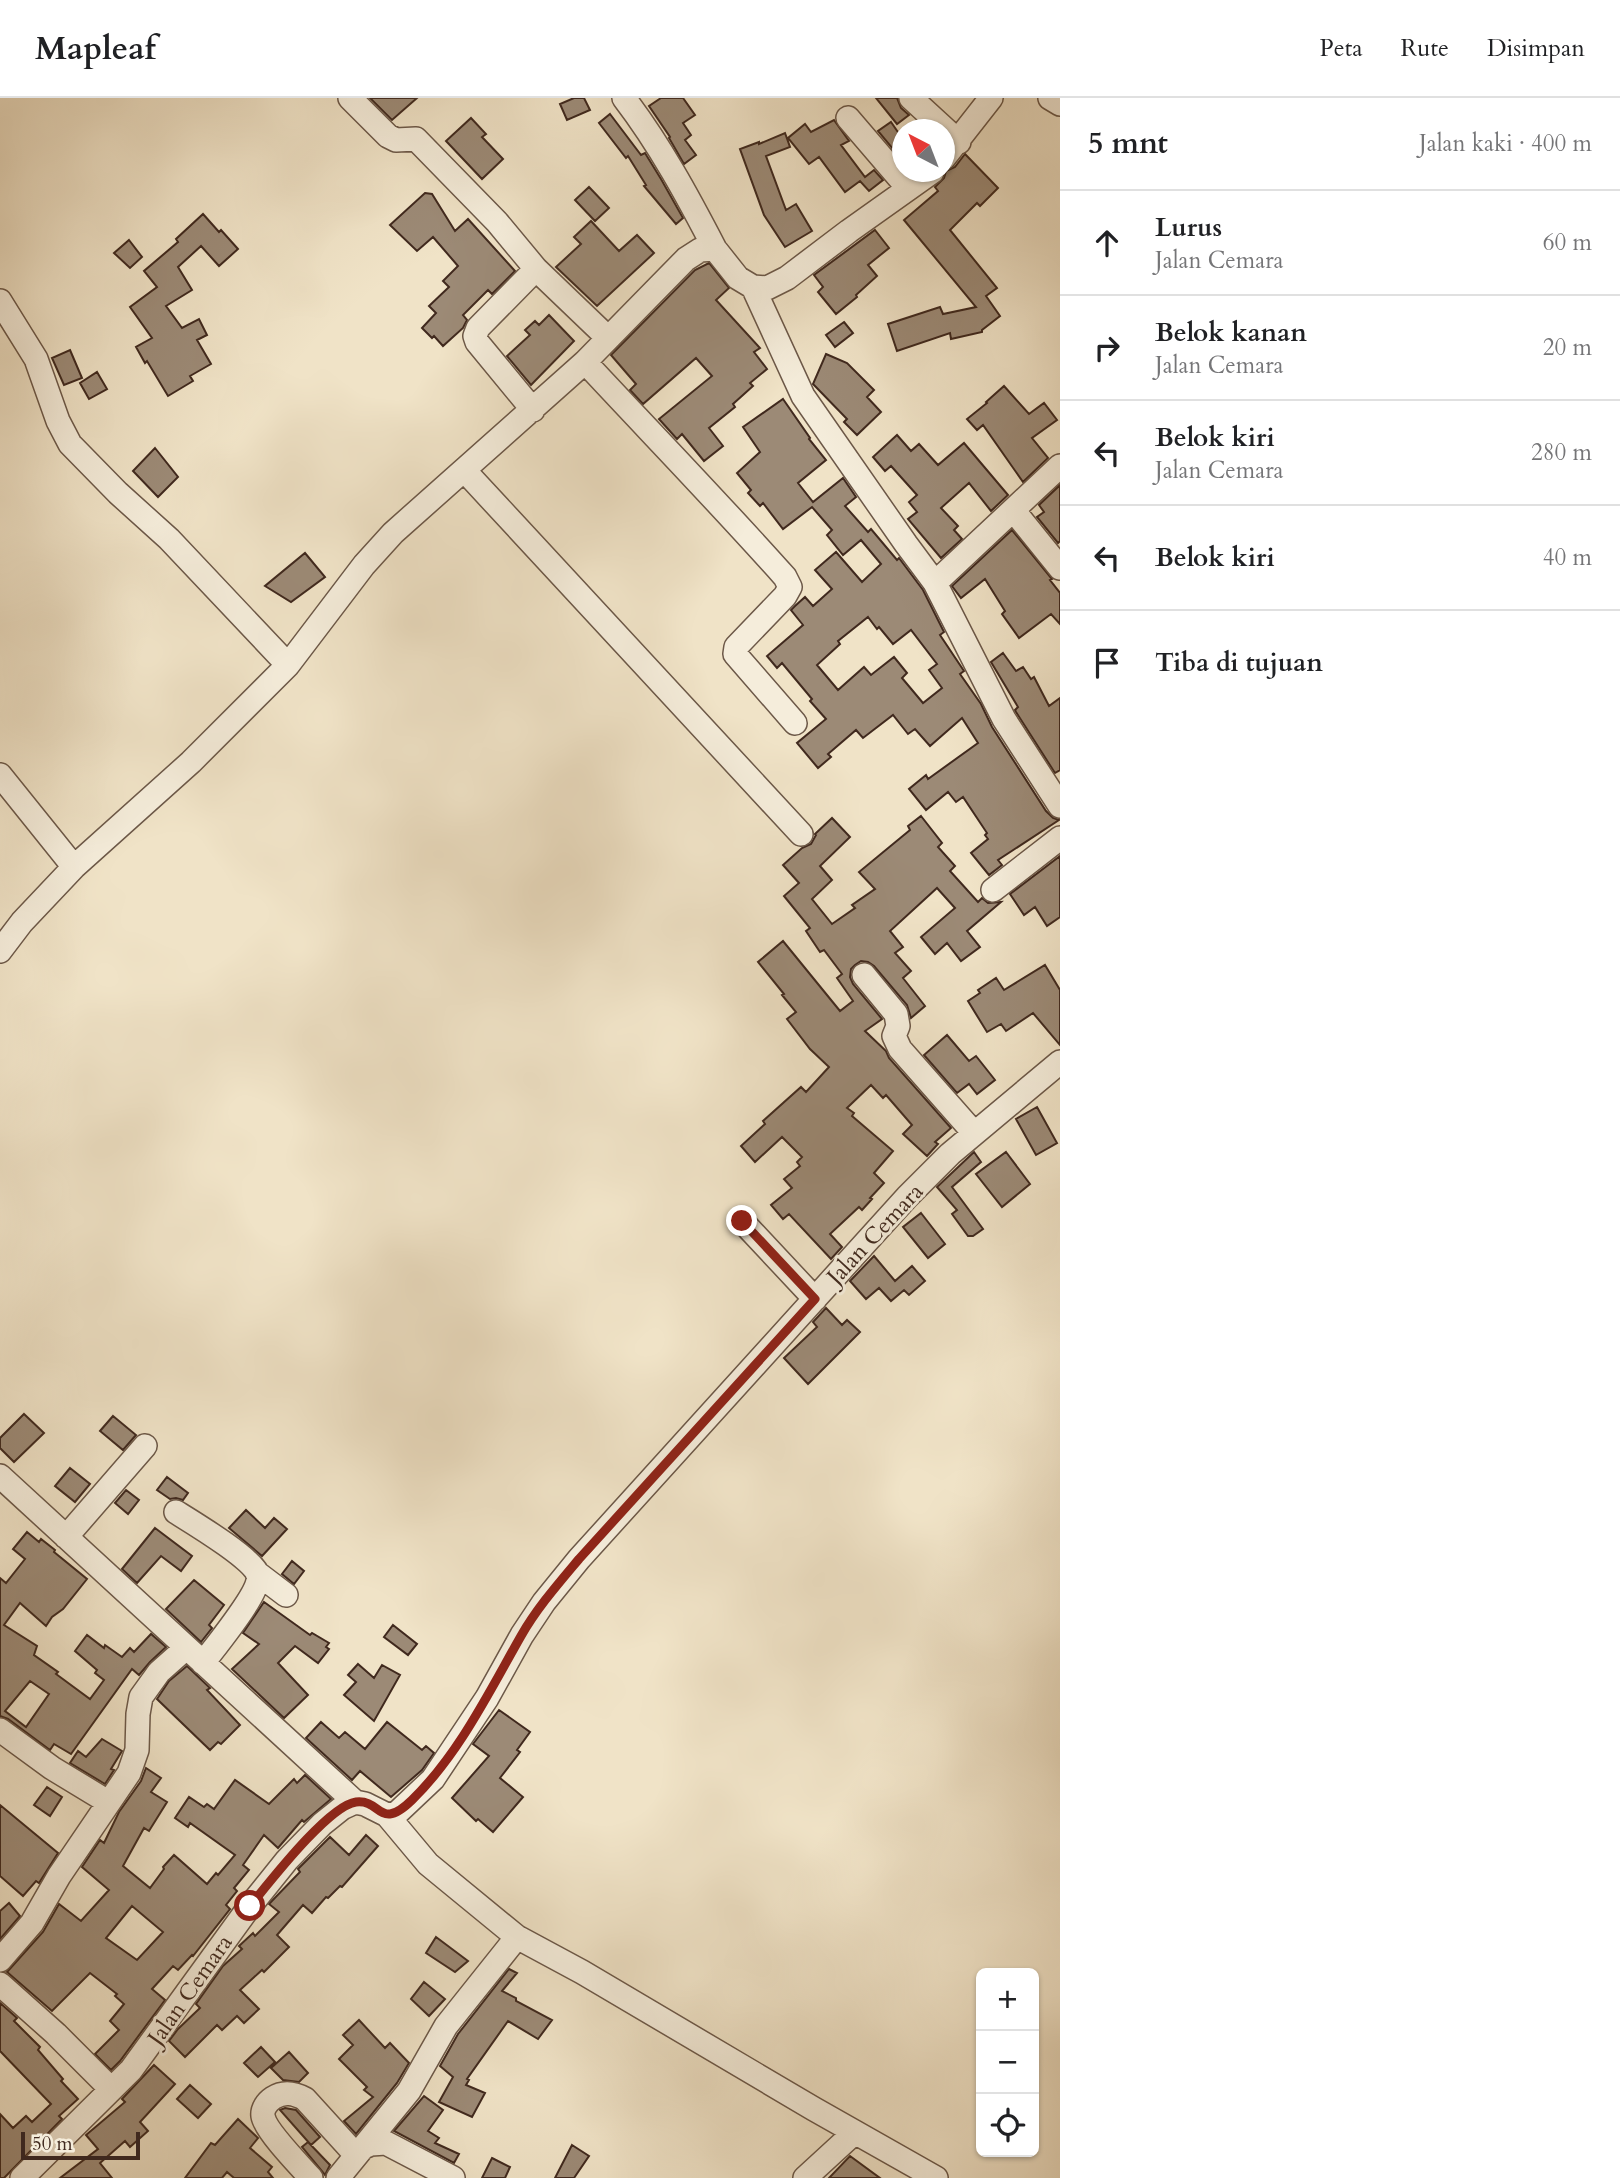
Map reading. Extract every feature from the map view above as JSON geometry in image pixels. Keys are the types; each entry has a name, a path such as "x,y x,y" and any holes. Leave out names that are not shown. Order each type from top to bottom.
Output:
{"street":[{"path":"350,98 388,136 396,140 416,139 497,222 536,269 608,338"},
{"path":"624,98 682,185 715,250 738,278 753,288 803,396 935,583 1004,719 1060,806"},
{"path":"911,98 928,119"},
{"path":"955,146 990,98"},
{"path":"1050,98 1060,104"},
{"path":"848,118 908,188"},
{"path":"753,288 767,288 787,278 917,182"},
{"path":"0,951 22,922 74,867 191,762 288,665 371,557 393,533 585,362 686,259 700,250 715,250"},
{"path":"533,410 477,342 475,336 478,328 536,269"},
{"path":"0,301 36,359 58,421 70,444 118,493 169,539 288,665"},
{"path":"585,362 785,577 790,587 785,596 736,647 735,654 795,723"},
{"path":"935,583 1060,466"},
{"path":"464,470 801,834"},
{"path":"1014,511 1060,568"},
{"path":"0,775 74,867"},
{"path":"993,890 1060,838"},
{"path":"864,975 896,1014 898,1026 894,1036 900,1049 974,1133"},
{"name":"Jalan Cemara","path":"387,1815 397,1813 433,1779 487,1698 522,1635 570,1570 907,1197 974,1133 1060,1062"},
{"path":"742,1221 815,1299"},
{"path":"66,1537 145,1446"},
{"path":"0,1476 355,1802 387,1815 428,1864 517,1937 936,2178"},
{"path":"176,1512 244,1559 257,1573 286,1595"},
{"path":"0,1960 32,1923 59,1876 129,1773 137,1750 141,1697 159,1672 194,1656 250,1598 258,1581 257,1573"},
{"path":"0,1730 52,1768 108,1802"},
{"name":"Jalan Cemara","path":"22,2178 147,2051 250,1906 287,1860 322,1824 342,1808 355,1802"},
{"path":"338,2178 409,2091 446,2026 517,1937"},
{"path":"0,1983 111,2089"},
{"path":"311,2178 265,2125 263,2108 274,2097 287,2093 305,2099 360,2151"},
{"path":"805,2178 855,2133"},
{"path":"360,2151 371,2144 386,2143 453,2178"}],"building":[{"path":"370,98 417,98 392,120"},
{"path":"574,98 584,98 590,110 567,120 560,104"},
{"path":"661,98 683,98 695,115 683,123 691,135 685,140 696,155 684,164 649,106"},
{"path":"876,98 897,98 901,108 909,115 904,119 893,119"},
{"path":"610,114 641,155 645,153 661,179 683,218 676,224 644,186 646,185 628,156 626,158 599,123"},
{"path":"471,118 486,134 482,137 503,159 482,179 446,141"},
{"path":"834,120 849,141 841,145 865,177 874,170 883,180 869,191 860,181 845,192 819,157 809,164 788,138 805,124 811,132"},
{"path":"891,122 892,148 878,131"},
{"path":"785,133 790,147 766,156 786,210 796,204 812,231 785,247 764,215 740,149"},
{"path":"965,154 998,188 980,206 977,203 950,230 997,288 986,296 1000,316 982,332 951,339 950,333 897,351 888,324 940,307 943,314 976,307 904,220 938,191 935,187 940,182 955,182 955,167"},
{"path":"589,187 609,208 595,221 575,200"},
{"path":"425,193 432,194 455,231 468,219 515,271 492,294 488,290 463,315 467,320 463,328 443,346 422,328 436,313 429,306 449,287 443,281 458,266 433,237 417,251 390,225"},
{"path":"203,214 238,249 219,266 201,246 178,267 192,290 166,306 182,328 199,319 207,335 197,340 211,364 190,376 193,381 168,396 136,347 152,338 130,307 157,287 144,271 178,242 176,239"},
{"path":"591,221 619,251 637,235 654,253 597,306 556,267 581,244 574,237"},
{"path":"875,230 889,248 868,265 877,276 836,314 818,292 823,287 814,275"},
{"path":"129,240 142,257 130,268 114,253"},
{"path":"709,263 729,288 716,300 760,348 754,352 767,369 750,383 753,386 733,404 735,407 709,428 723,446 704,461 682,434 677,439 659,419 712,376 696,358 643,404 630,390 636,384 611,355 695,270"},
{"path":"549,315 574,341 531,385 507,356 530,335 525,330 535,321 539,325"},
{"path":"844,322 853,333 835,347 826,335"},
{"path":"70,350 82,378 64,385 52,358"},
{"path":"826,354 847,363 874,390 867,397 881,412 857,435 844,422 847,419 813,384"},
{"path":"97,372 107,389 89,399 80,383"},
{"path":"1004,386 1029,414 1044,403 1057,420 1032,438 1048,458 1023,482 983,425 977,430 967,419"},
{"path":"783,399 826,460 798,483 813,502 843,478 856,497 845,506 868,532 871,529 897,560 899,558 923,590 944,632 940,635 964,671 960,674 1046,811 1059,820 998,860 1002,865 989,875 971,853 988,839 985,835 987,833 963,797 956,802 948,792 926,810 909,789 926,775 928,779 978,743 962,718 930,746 915,729 908,734 893,715 863,738 856,730 828,754 831,757 818,768 797,743 826,719 782,663 777,668 767,656 803,625 791,610 805,597 813,606 832,589 815,570 836,552 862,582 881,564 861,540 843,555 827,535 832,530 812,507 783,529 763,503 760,506 748,493 751,490 737,473 760,452 743,427","holes":["868,617 877,629 879,627 893,644 911,630 937,664 929,670 942,688 923,703 902,678 907,673 894,657 871,675 864,667 838,690 817,665 840,644 838,641"]},
{"path":"897,435 911,451 919,444 938,465 964,443 1008,495 991,511 969,483 941,508 958,526 954,530 962,539 941,558 908,519 917,512 909,502 917,495 891,466 885,471 873,457"},
{"path":"155,448 178,477 158,497 133,471"},
{"path":"1060,485 1058,543 1037,517 1044,512 1039,505"},
{"path":"1012,530 1052,579 1050,580 1060,593 1060,624 1051,614 1019,638 1002,614 1005,611 985,579 961,598 952,586"},
{"path":"305,553 325,577 291,602 265,586"},
{"path":"1003,653 1016,671 1023,667 1031,679 1034,677 1049,706 1060,698 1060,770 1055,773 1016,712 1018,707 991,662"},
{"path":"921,816 942,843 938,847 955,866 950,871 978,902 982,898 988,903 1001,902 967,931 980,947 961,961 947,943 935,954 921,937 955,908 937,888 890,931 903,947 895,953 911,971 903,978 925,1006 911,1018 907,1005 874,966 861,961 851,969 853,984 882,1019 865,1031 886,1051 889,1058 951,1128 935,1142 938,1144 927,1156 903,1134 912,1125 886,1095 883,1098 871,1085 847,1108 854,1113 852,1116 893,1151 874,1173 884,1183 870,1198 872,1199 862,1210 859,1207 830,1234 842,1247 831,1259 789,1214 783,1219 771,1205 792,1188 784,1179 800,1166 797,1162 802,1157 782,1137 755,1162 741,1146 765,1124 763,1121 801,1087 806,1092 829,1067 810,1049 787,1019 796,1012 758,962 783,941 840,1011 853,1001 837,978 842,974 824,950 820,952 806,931 810,928 784,896 799,883 783,865 802,848 811,844 815,834 832,818 850,837 820,866 832,880 812,899 832,924 855,908 852,905 875,889 859,872 910,830 908,826"},
{"path":"1060,856 1060,917 1047,926 1035,907 1024,915 1010,894"},
{"path":"1045,965 1060,990 1060,1045 1033,1013 1006,1031 1001,1024 987,1032 968,1001 980,993 978,990 996,978 1004,990"},
{"path":"947,1035 969,1061 976,1056 995,1080 977,1094 969,1084 957,1093 924,1055"},
{"path":"1037,1107 1057,1143 1036,1155 1016,1119"},
{"path":"974,1152 981,1162 952,1187 983,1229 973,1236 968,1236 952,1214 957,1210 937,1187"},
{"path":"1006,1152 1030,1184 1002,1207 976,1174"},
{"path":"921,1213 945,1244 928,1258 903,1227"},
{"path":"874,1256 895,1281 912,1266 925,1281 909,1295 904,1290 891,1301 879,1288 866,1299 850,1281"},
{"path":"826,1308 842,1325 847,1320 860,1332 808,1384 784,1358 817,1327 813,1322"},
{"path":"24,1414 44,1433 14,1462 0,1448 0,1438"},
{"path":"113,1416 136,1435 123,1450 100,1431"},
{"path":"70,1468 90,1484 75,1502 55,1486"},
{"path":"167,1477 188,1493 183,1500 170,1499 157,1490"},
{"path":"126,1490 139,1500 128,1514 115,1503"},
{"path":"246,1510 265,1528 274,1518 287,1529 262,1556 229,1528"},
{"path":"155,1528 192,1556 181,1571 161,1556 137,1583 122,1569"},
{"path":"27,1532 39,1542 41,1539 87,1579 46,1626 20,1603 4,1625 37,1646 34,1655 90,1699 104,1680 95,1673 97,1670 75,1651 87,1635 122,1657 130,1648 134,1652 151,1634 166,1647 139,1675 132,1669 71,1754 54,1744 50,1750 0,1716 0,1578 6,1583 25,1559 13,1549","holes":["30,1681 49,1694 26,1727 5,1711"]},
{"path":"292,1561 304,1571 294,1584 282,1574"},
{"path":"194,1580 224,1605 209,1625 212,1628 201,1642 166,1609"},
{"path":"264,1602 310,1635 312,1633 329,1643 326,1647 329,1649 318,1663 295,1646 278,1663 308,1695 284,1718 232,1669 259,1644 243,1633"},
{"path":"393,1625 417,1644 408,1655 384,1637"},
{"path":"358,1664 374,1678 382,1665 400,1675 374,1721 344,1695 356,1682 348,1675"},
{"path":"187,1666 210,1688 207,1690 240,1725 221,1744 218,1742 210,1750 157,1699 169,1681"},
{"path":"499,1710 530,1732 517,1750 520,1752 500,1778 523,1797 493,1832 478,1819 476,1821 452,1798 489,1756 473,1744"},
{"path":"321,1722 339,1738 345,1732 365,1749 387,1722 422,1750 426,1746 434,1753 422,1770 391,1797 360,1771 352,1780 306,1738"},
{"path":"102,1739 122,1751 105,1784 70,1763 78,1751 86,1757"},
{"path":"146,1768 161,1778 151,1792 167,1802 149,1831 144,1828 123,1866 150,1888 174,1855 207,1884 235,1855 190,1823 188,1827 175,1818 189,1797 204,1807 207,1804 214,1809 235,1780 269,1804 294,1779 297,1783 305,1775 331,1799 304,1822 302,1820 278,1848 264,1835 243,1865 249,1870 234,1888 237,1891 226,1905 230,1909 193,1956 178,1970 173,1966 152,1989 165,2000 111,2070 95,2054 119,2030 110,2021 124,2004 115,1996 117,1994 90,1973 52,2011 7,1972 43,1932 59,1904 81,1921 109,1890 82,1867 100,1840 104,1843 119,1812 141,1781","holes":["132,1906 163,1932 137,1960 106,1938"]},
{"path":"47,1787 62,1797 50,1816 34,1805"},
{"path":"0,1805 58,1853 39,1883 36,1881 23,1896 0,1876"},
{"path":"366,1835 378,1846 342,1887 326,1897 312,1913 303,1905 277,1935 289,1947 264,1972 262,1970 240,1990 259,2009 244,2023 237,2016 222,2030 217,2025 185,2057 169,2041 200,2008 196,2004 223,1966 242,1949 239,1946 253,1933 255,1936 279,1912 269,1904 300,1872 298,1869 330,1837 349,1855"},
{"path":"9,1903 20,1916 0,1939 0,1911"},
{"path":"436,1937 468,1961 455,1972 426,1953"},
{"path":"509,1969 517,1973 502,1991 552,2020 538,2039 508,2021 467,2079 469,2080 466,2085 485,2093 472,2117 439,2102 453,2077 440,2066 458,2034"},
{"path":"424,1982 445,1999 429,2016 411,1999"},
{"path":"0,2003 17,2018 14,2021 40,2047 38,2050 78,2099 59,2116 62,2119 4,2178 0,2178 0,2114 13,2128 26,2116 32,2122 51,2104 0,2051"},
{"path":"359,2020 385,2048 390,2043 409,2063 397,2083 356,2134 344,2121 373,2097 364,2090 367,2087 339,2059 353,2045 343,2035"},
{"path":"261,2047 275,2062 258,2077 244,2063"},
{"path":"289,2052 308,2073 299,2082 283,2080 271,2068"},
{"path":"154,2065 175,2084 140,2122 148,2131 130,2147 125,2141 100,2163 112,2178 60,2178 98,2149 86,2135 125,2102 122,2099"},
{"path":"190,2085 211,2104 198,2118 177,2099"},
{"path":"424,2096 443,2110 428,2131 439,2138 435,2143 459,2154 454,2163 394,2131"},
{"path":"280,2110 296,2110 320,2137 311,2145"},
{"path":"238,2119 258,2138 250,2148 272,2167 268,2172 273,2178 234,2178 227,2172 222,2178 185,2178 211,2143 215,2145"},
{"path":"308,2142 330,2165 325,2175 302,2147"},
{"path":"572,2145 589,2156 574,2178 555,2178"},
{"path":"850,2156 880,2178 829,2178"},
{"path":"492,2158 510,2167 505,2178 482,2178"}],"route":[{"path":"250,1906 287,1860 322,1824 342,1808 355,1802 387,1815 397,1813 433,1779 487,1698 544,1602 579,1559 815,1299 742,1221"}]}
